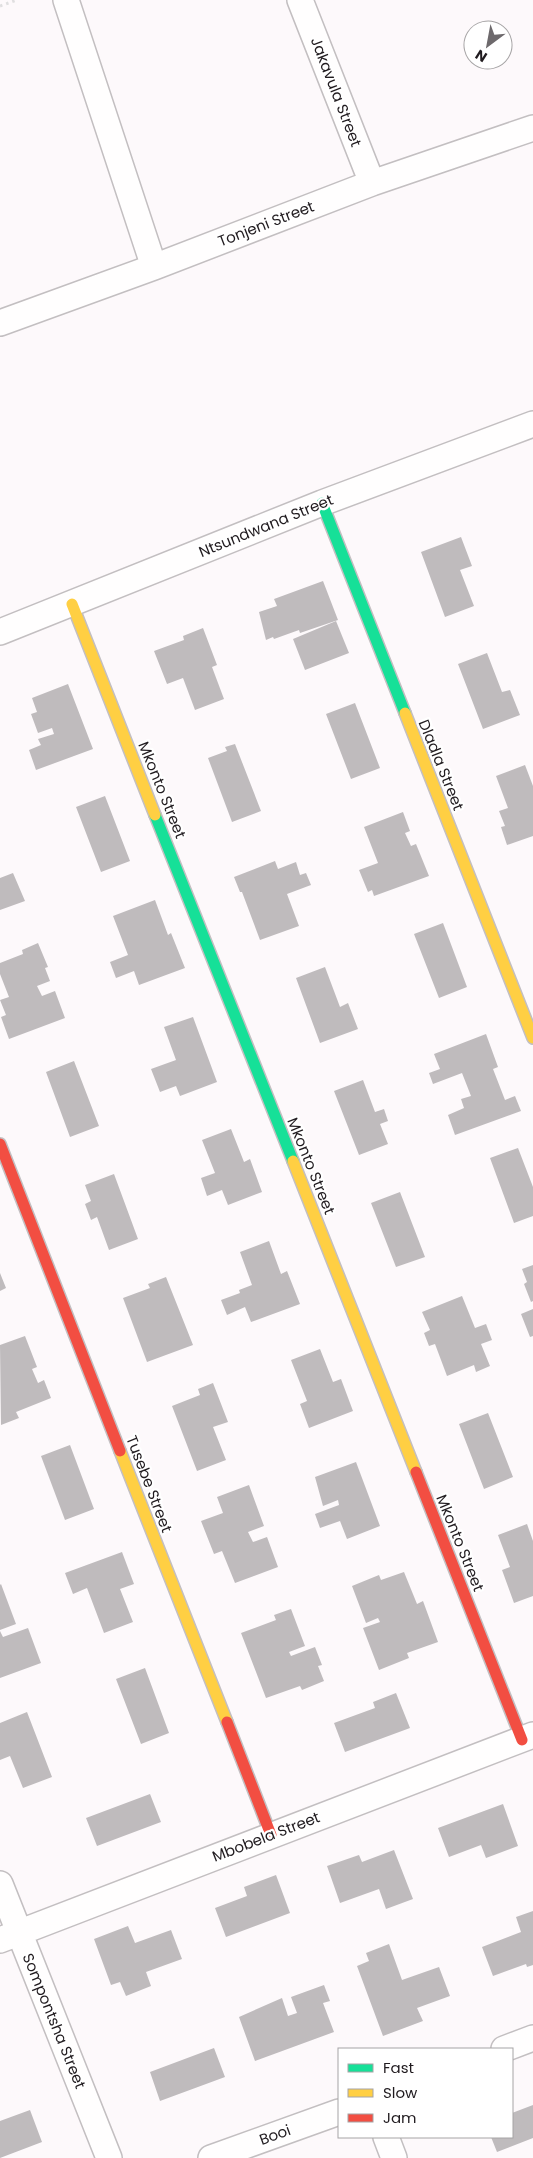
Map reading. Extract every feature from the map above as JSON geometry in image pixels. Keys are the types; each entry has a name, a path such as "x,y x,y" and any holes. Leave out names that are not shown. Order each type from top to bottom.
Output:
{"street":[{"path":"66,0 154,268"},
{"name":"Jakavula Street","path":"300,0 372,183"},
{"name":"Tonjeni Street","path":"0,323 154,268 372,183 533,128"},
{"name":"Ntsundwana Street","path":"0,632 322,503 533,424"},
{"name":"Dladla Street","path":"322,503 533,1038"},
{"name":"Mkonto Street","path":"72,604 528,1738"},
{"name":"Tusebe Street","path":"0,1144 271,1835"},
{"name":"Mbobela Street","path":"9,1936 528,1738"},
{"name":"Sompontsha Street","path":"0,1884 9,1936 109,2158"},
{"path":"507,2048 533,2038"},
{"name":"Booi","path":"211,2158 338,2112"},
{"path":"386,2138 394,2158"}],"path":[{"path":"0,6 17,0"}],"building":[{"path":"461,537 472,566 460,570 474,606 445,617 421,552"},
{"path":"323,581 338,620 300,633 299,630 266,640 259,612 277,606 274,599"},
{"path":"336,621 349,653 305,670 293,639"},
{"path":"203,628 217,665 212,667 224,699 195,710 183,678 167,684 154,651 184,640 183,636"},
{"path":"487,653 502,692 510,690 520,715 483,729 458,664"},
{"path":"68,684 93,749 36,770 29,750 41,745 38,739 54,734 52,728 38,733 31,714 37,712 32,698"},
{"path":"355,703 380,768 351,779 326,714"},
{"path":"235,744 261,811 232,822 208,758 227,751 225,747"},
{"path":"525,765 533,786 533,836 507,845 501,827 505,826 499,811 508,808 496,776"},
{"path":"105,796 130,861 101,872 76,807"},
{"path":"403,812 410,831 405,833 411,846 416,844 429,876 374,896 372,890 368,892 359,870 378,863 364,827"},
{"path":"275,861 278,869 296,862 300,875 306,873 311,885 287,894 299,926 260,940 242,892 240,892 234,877"},
{"path":"13,873 25,901 0,910 0,878"},
{"path":"155,900 168,935 171,933 185,968 139,985 134,971 116,978 110,962 128,955 113,916"},
{"path":"443,923 467,987 439,998 414,934"},
{"path":"38,943 48,967 45,968 50,981 37,986 42,996 55,991 65,1018 9,1039 1,1017 6,1015 0,1000 9,997 0,974 0,963 23,954 22,950"},
{"path":"325,967 340,1007 348,1003 358,1029 320,1043 296,978"},
{"path":"193,1017 217,1082 180,1096 176,1086 160,1092 151,1069 176,1060 164,1027"},
{"path":"486,1034 498,1067 493,1069 505,1100 515,1096 521,1111 455,1135 448,1115 464,1108 461,1099 471,1096 462,1073 433,1084 429,1073 440,1069 434,1054"},
{"path":"74,1061 99,1126 70,1137 46,1072"},
{"path":"363,1080 375,1112 384,1109 388,1121 380,1124 388,1144 359,1155 334,1091"},
{"path":"231,1129 244,1162 250,1159 262,1192 228,1205 222,1190 207,1196 201,1178 215,1173 202,1140"},
{"path":"518,1148 533,1187 533,1216 514,1223 490,1158"},
{"path":"114,1174 138,1239 109,1250 97,1217 91,1220 85,1204 91,1201 85,1185"},
{"path":"400,1192 425,1257 396,1267 371,1203"},
{"path":"269,1241 281,1274 287,1271 300,1304 251,1322 245,1307 227,1315 221,1300 240,1293 239,1290 252,1285 240,1252"},
{"path":"533,1265 533,1301 531,1302 524,1284 527,1282 522,1269"},
{"path":"0,1273 6,1288 0,1291"},
{"path":"166,1277 193,1345 147,1362 123,1298 150,1288 148,1284"},
{"path":"462,1296 475,1328 486,1324 492,1340 481,1344 490,1366 476,1372 474,1365 447,1376 435,1344 429,1346 424,1333 430,1330 422,1312"},
{"path":"533,1309 533,1336 530,1337 521,1314"},
{"path":"25,1336 37,1367 32,1369 38,1383 44,1380 51,1398 16,1412 19,1418 1,1425 0,1345"},
{"path":"320,1349 333,1382 341,1379 353,1411 309,1428 300,1404 307,1401 291,1360"},
{"path":"213,1383 228,1422 213,1427 226,1460 197,1471 172,1406 200,1395 198,1389"},
{"path":"488,1413 513,1477 484,1489 459,1424"},
{"path":"70,1445 94,1509 65,1520 41,1456"},
{"path":"356,1462 380,1526 347,1539 340,1521 320,1528 315,1514 339,1505 338,1500 323,1506 315,1477"},
{"path":"249,1485 264,1526 248,1532 253,1542 267,1537 278,1567 235,1583 222,1551 214,1554 201,1521 223,1513 217,1497"},
{"path":"527,1524 533,1541 533,1596 514,1603 502,1570 510,1567 498,1535"},
{"path":"122,1552 134,1584 120,1589 133,1622 104,1633 87,1588 73,1594 65,1573"},
{"path":"404,1572 417,1604 423,1601 438,1642 407,1653 409,1658 379,1670 363,1628 380,1622 378,1618 366,1623 352,1586 379,1575 381,1580"},
{"path":"0,1585 16,1624 0,1630"},
{"path":"291,1609 305,1646 289,1652 291,1656 315,1647 322,1665 318,1666 324,1681 302,1690 300,1686 266,1698 241,1633 276,1620 274,1615"},
{"path":"28,1628 41,1663 0,1678 0,1631 3,1637"},
{"path":"145,1668 169,1733 141,1744 116,1679"},
{"path":"396,1693 410,1728 345,1752 334,1723 375,1708 373,1702"},
{"path":"27,1712 52,1777 23,1788 10,1756 0,1760 0,1723"},
{"path":"150,1794 161,1822 97,1846 86,1818"},
{"path":"503,1804 518,1846 486,1858 481,1845 449,1857 438,1828"},
{"path":"394,1850 413,1899 386,1909 379,1889 340,1903 327,1866 359,1855 362,1862"},
{"path":"276,1875 290,1913 226,1937 215,1908 247,1896 244,1887"},
{"path":"533,1911 533,1965 527,1967 526,1964 493,1976 482,1947 521,1932 516,1917"},
{"path":"128,1926 135,1943 171,1930 182,1959 146,1972 151,1986 126,1996 120,1982 111,1985 94,1939"},
{"path":"389,1944 402,1980 439,1967 450,1996 417,2008 423,2021 383,2036 357,1966 369,1961 366,1953"},
{"path":"324,1985 330,2001 323,2003 334,2032 255,2061 239,2017 282,1998 288,2016 297,2013 291,1997"},
{"path":"214,2048 225,2077 160,2101 150,2072"},
{"path":"533,2105 533,2138 497,2152 491,2138 513,2138 513,2113"},
{"path":"30,2110 42,2142 0,2158 0,2121"}],"traffic: fast":[{"path":"322,503 405,713"},
{"path":"155,815 293,1161"}],"traffic: slow":[{"path":"72,604 155,815"},
{"path":"405,713 533,1038"},
{"path":"293,1161 416,1472"},
{"path":"120,1451 227,1722"}],"traffic: jam":[{"path":"0,1144 120,1451"},
{"path":"416,1472 522,1740"},
{"path":"227,1722 271,1835"}]}
